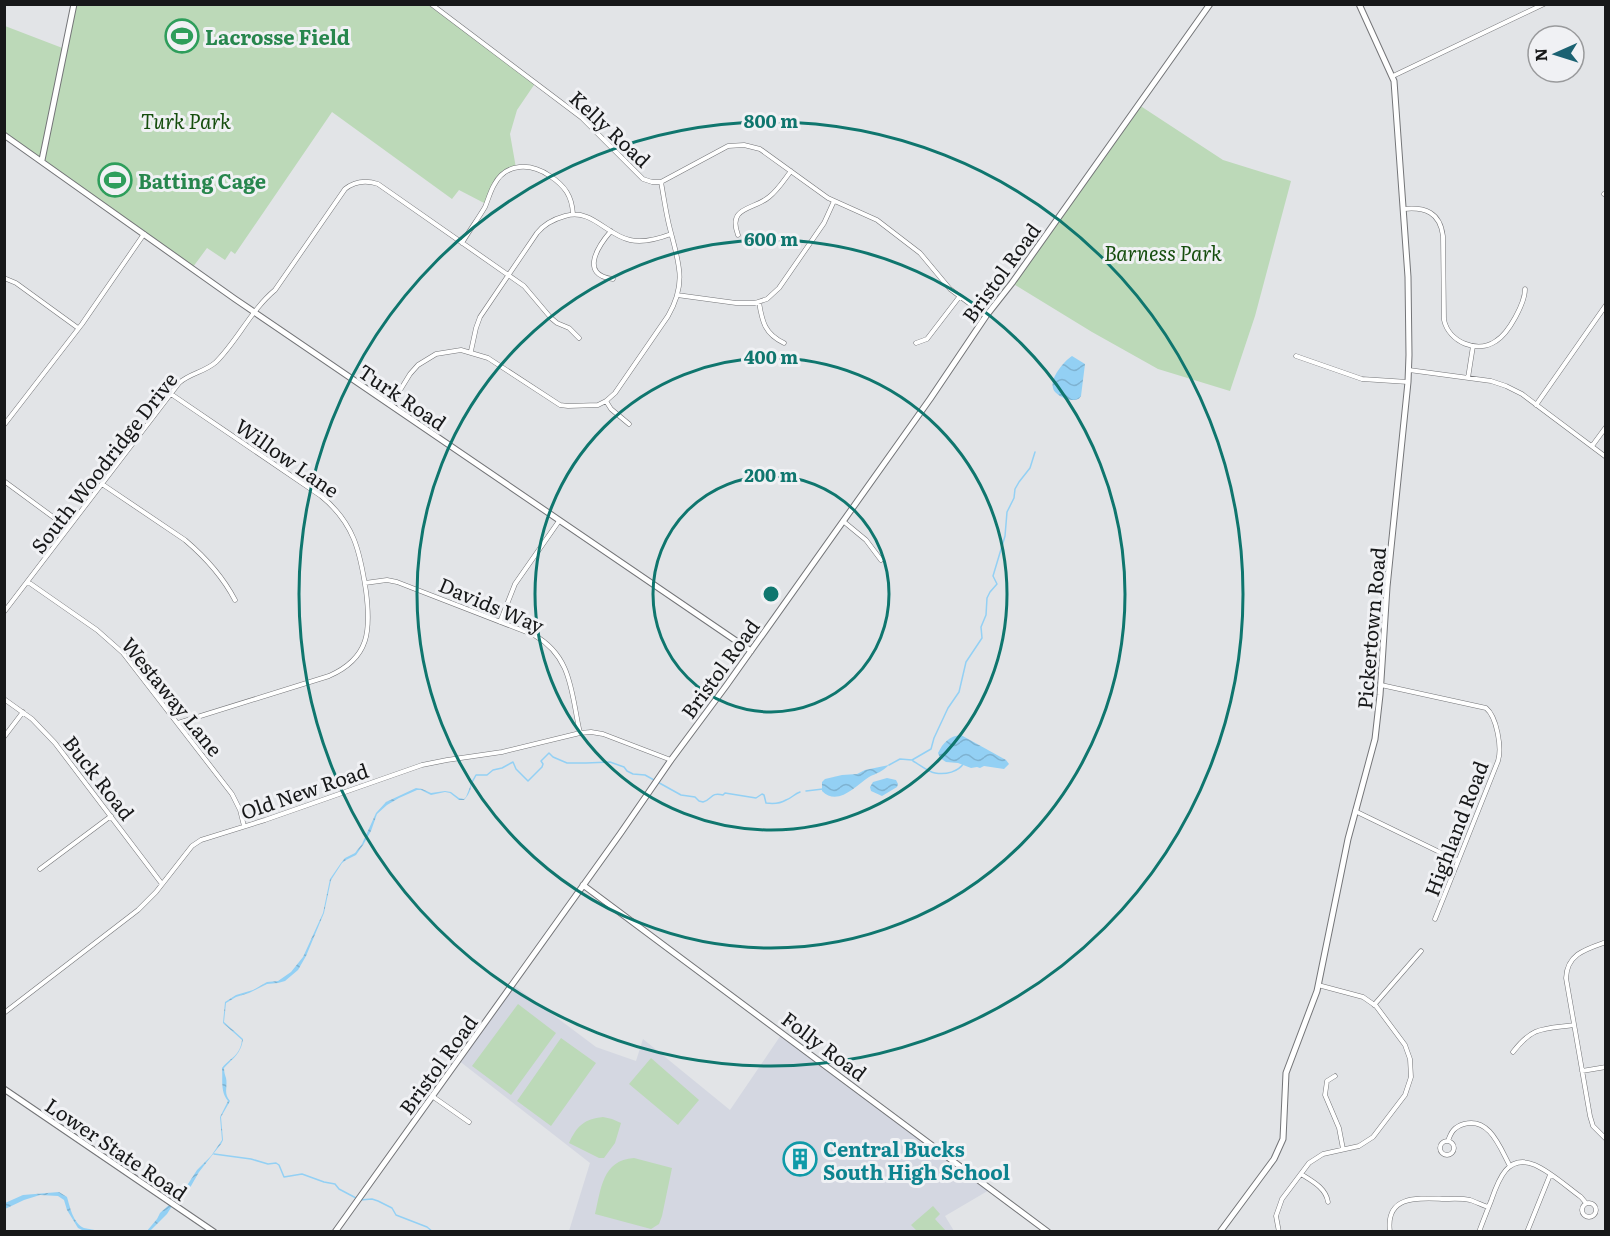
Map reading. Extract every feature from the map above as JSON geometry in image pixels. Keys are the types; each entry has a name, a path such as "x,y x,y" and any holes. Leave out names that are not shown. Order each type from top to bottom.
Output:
{"street":[{"path":"42,160 74,4"},
{"name":"Kelly Road","path":"431,4 582,118 644,179 661,182 723,148 739,144 760,149 834,201 869,216 920,252 946,285 986,316"},
{"name":"Bristol Road","path":"335,1232 1210,4"},
{"name":"Pickertown Road","path":"1220,1232 1274,1159 1281,1146 1284,1132 1286,1073 1318,986 1343,862 1375,739 1386,598 1408,382 1408,300 1404,209 1394,81 1359,4"},
{"path":"1393,76 1544,4"},
{"name":"Turk Road","path":"4,135 255,312 751,651"},
{"path":"573,214 567,190 559,182 533,167 516,168 502,174 495,183 485,207 462,243 524,286 554,321 569,328 579,339"},
{"path":"738,236 735,226 741,211 769,198 790,171"},
{"name":"South Woodridge Drive","path":"4,612 171,394 186,377 214,364 264,300 278,286 345,189 351,184 369,181 378,184 462,243"},
{"path":"391,405 414,369 430,357 461,350 471,351 496,362 560,405 594,405 606,401 615,393 668,316 677,295 680,283 679,262 661,182"},
{"path":"677,295 736,303 759,302 771,296 824,223 834,201"},
{"path":"1404,209 1426,210 1441,226 1445,326 1454,338 1473,346 1488,345 1502,336 1521,305 1525,289"},
{"path":"471,351 480,317 543,226 558,218 573,214 586,216 623,238 633,241 652,240 671,234"},
{"path":"611,231 600,244 594,259 598,274 613,279"},
{"path":"4,425 78,328 144,234"},
{"path":"4,278 16,283 78,328"},
{"path":"916,343 927,339 960,296"},
{"path":"759,302 765,326 775,339 784,343"},
{"path":"1536,405 1605,305"},
{"path":"1468,378 1473,346"},
{"path":"1296,356 1362,379 1408,382"},
{"path":"1408,370 1496,382 1506,386 1522,394 1605,457"},
{"name":"Willow Lane","path":"171,394 328,501 341,515 351,530 360,556 369,616 367,635 358,655 343,669 329,676 178,723"},
{"path":"606,401 611,409 629,424"},
{"path":"1592,447 1605,427"},
{"path":"4,481 68,528"},
{"path":"102,484 196,549 236,600"},
{"path":"500,622 515,584 559,520"},
{"path":"843,521 866,540 881,560"},
{"name":"Davids Way","path":"365,583 387,580 397,582 545,641 556,652 568,674 580,733"},
{"name":"Westaway Lane","path":"28,582 97,630 133,664 232,794 240,810 244,826"},
{"name":"Highland Road","path":"1381,685 1486,708 1491,713 1500,748 1498,761 1435,919"},
{"name":"Buck Road","path":"4,699 23,712 50,737 162,884"},
{"path":"4,737 23,712"},
{"name":"Old New Road","path":"4,1012 138,910 195,844 208,838 422,765 502,752 580,733 603,734 671,760"},
{"path":"1355,811 1458,861"},
{"path":"40,869 111,816"},
{"name":"Folly Road","path":"584,885 1048,1232"},
{"path":"1605,942 1581,951 1574,957 1568,967 1566,978 1591,1121 1597,1132 1605,1139"},
{"path":"1374,1005 1421,951"},
{"path":"1279,1232 1276,1216 1279,1205 1309,1163 1319,1155 1363,1144 1373,1137 1405,1095 1409,1084 1410,1059 1405,1045 1374,1005 1363,997 1318,986"},
{"path":"1513,1052 1529,1034 1539,1030 1574,1025"},
{"path":"1582,1071 1605,1067"},
{"path":"1335,1076 1327,1081 1324,1090 1339,1128 1342,1149"},
{"name":"Lower State Road","path":"4,1089 214,1232"},
{"path":"432,1096 470,1122"},
{"path":"1448,1141 1451,1132 1461,1125 1471,1123 1482,1125 1492,1134 1510,1166"},
{"path":"1479,1232 1501,1176 1510,1166 1520,1163 1537,1166 1586,1203"},
{"path":"1301,1174 1324,1191 1328,1202"},
{"path":"1527,1232 1550,1175"},
{"path":"1390,1232 1389,1221 1392,1212 1400,1204 1410,1199 1466,1199 1488,1208"}],"shaded area":[{"path":"512,984 596,1047 636,1061 643,1039 730,1110 783,1032 991,1189 945,1216 954,1231 569,1231 590,1163 458,1060"}],"green space":[{"name":"Turk Park","path":"74,5 428,5 536,82 517,110 510,134 516,168 500,176 486,204 459,190 452,199 332,112 235,254 231,251 225,260 207,248 193,267 5,133 5,26 65,49"},
{"name":"Barness Park","path":"1139,105 1223,160 1291,181 1255,316 1230,391 1158,369 1012,283"},
{"path":"518,1004 556,1033 511,1095 472,1066"},
{"path":"561,1038 596,1063 551,1126 517,1101"},
{"path":"651,1058 699,1100 678,1125 629,1084"},
{"path":"603,1117 621,1123 615,1143 604,1158 599,1158 569,1143 582,1124"},
{"path":"634,1158 672,1168 662,1216 659,1224 651,1229 595,1214 602,1186 609,1170 623,1160"},
{"path":"933,1206 940,1214 935,1219 946,1231 917,1231 911,1225"}],"water":[{"path":"1072,356 1085,364 1081,396 1075,400 1060,396 1053,388 1058,370"},
{"path":"961,735 1006,760 1009,764 1004,769 984,766 971,768 958,763 946,762 940,758 938,753 944,743 950,738"},
{"path":"889,765 840,796 834,797 822,791 822,782 825,779 857,774"},
{"path":"887,778 896,780 897,787 882,796 871,791 870,787 873,782"},
{"path":"472,782 470,792 464,800 459,800 450,793 431,795 417,790 387,805 377,814 371,831 356,855 342,863 331,880 324,913 298,970 285,981 267,984 226,1003 224,1022 243,1039 238,1052 224,1068 226,1093 230,1101 221,1117 223,1140 191,1186 167,1214 150,1231 146,1232 160,1213 188,1184 222,1140 220,1117 228,1101 223,1089 222,1068 237,1053 242,1040 223,1023 225,1002 267,982 278,981 291,972 303,957 323,913 330,879 345,858 355,853 362,844 376,813 386,802 416,788 431,793 445,791 451,792 464,799"},
{"path":"59,1192 67,1197 72,1214 80,1226 100,1231 84,1231 78,1228 64,1200 58,1196 40,1195 5,1209 5,1203 23,1195"}],"waterway":[{"path":"889,765 900,759 912,760 931,749 948,708 959,692 966,662 982,638 981,627 986,615 987,598 997,584 993,576 1005,536 1007,512 1014,498 1015,489 1030,468 1035,452"},
{"path":"471,784 476,775 487,775 513,762 516,769 528,781 542,767 541,761 549,753 567,763 610,762 624,767 633,774 645,775 681,795 695,797 703,802 714,795 725,793 756,798 762,794 766,803 774,803 784,801 800,792"},
{"path":"913,761 939,774 955,771 964,763"},
{"path":"806,791 823,789"},
{"path":"214,1154 251,1159 268,1164 276,1163 284,1177 302,1174 335,1184 339,1189 356,1198"},
{"path":"360,1200 378,1201 392,1208 396,1215 427,1227 433,1232"}],"place":[{"name":"Lacrosse Field","path":"182,36"},
{"name":"Batting Cage","path":"115,180"},
{"name":"Central Bucks South High School","path":"800,1159"}]}
